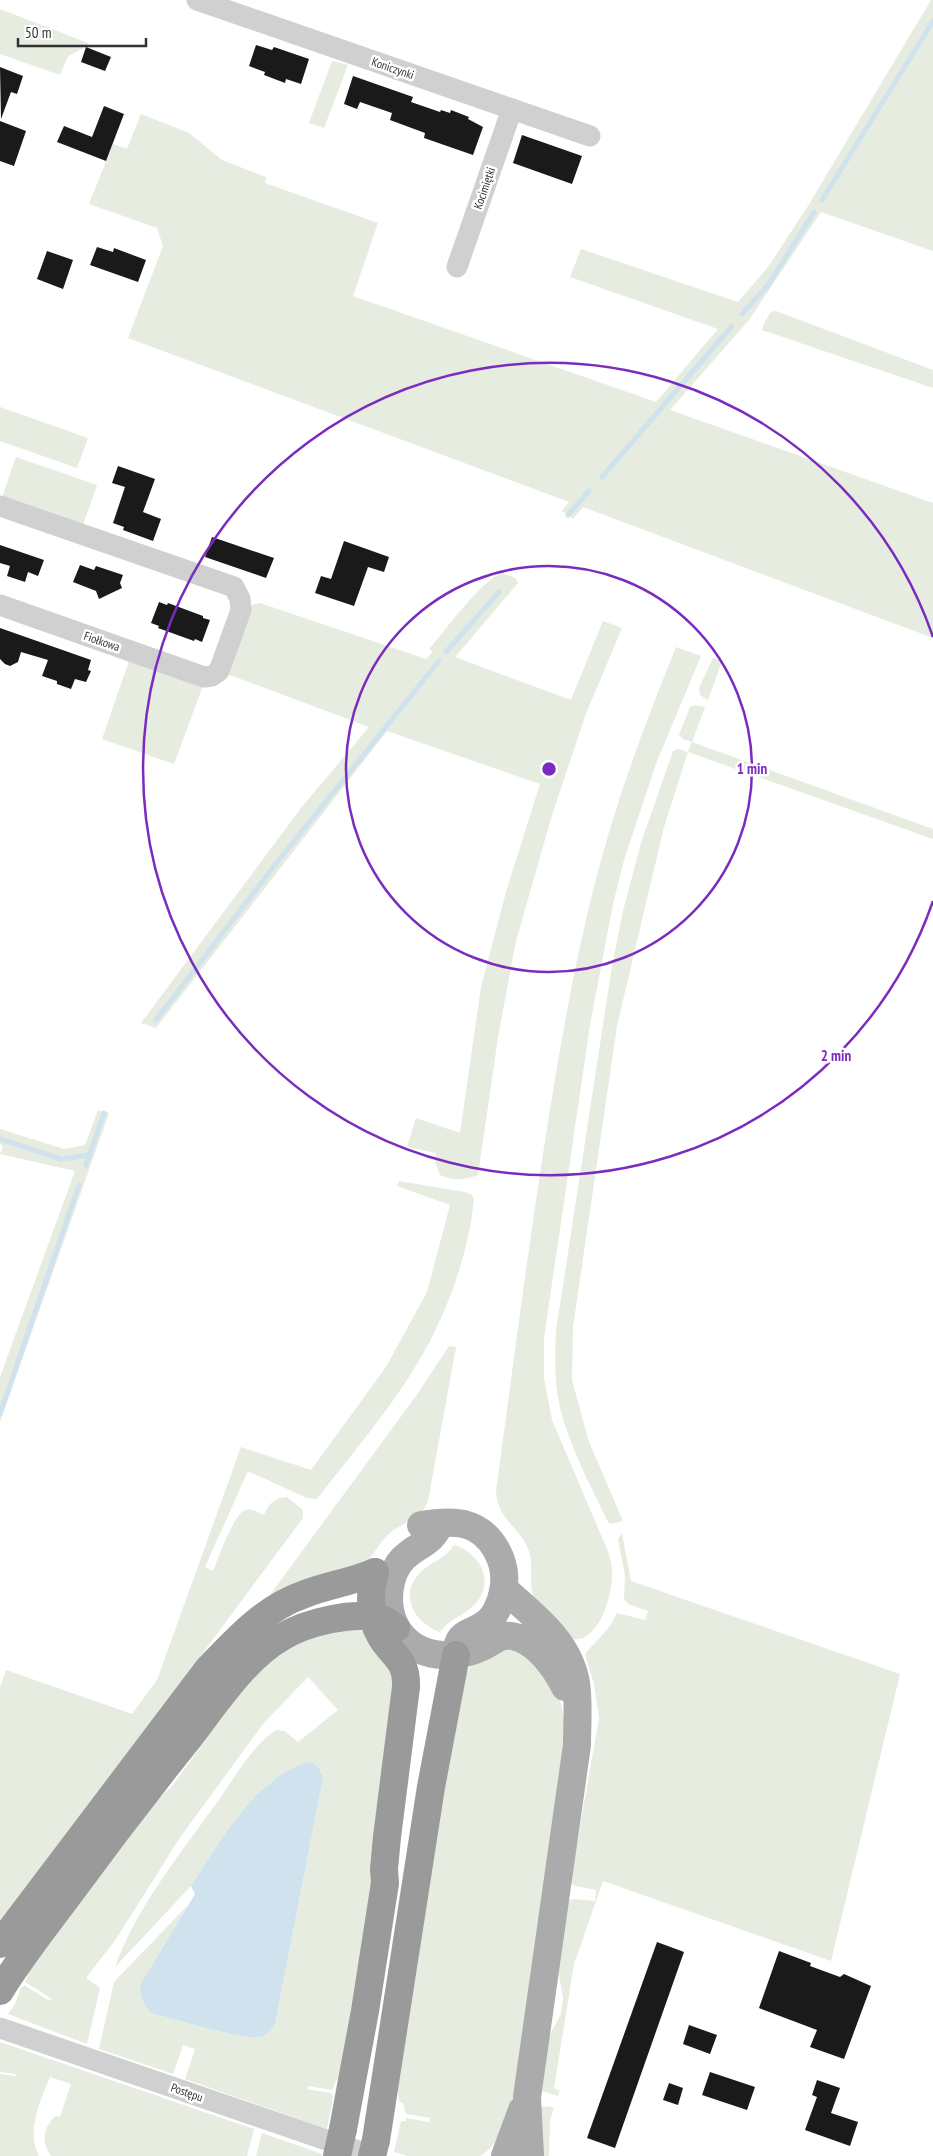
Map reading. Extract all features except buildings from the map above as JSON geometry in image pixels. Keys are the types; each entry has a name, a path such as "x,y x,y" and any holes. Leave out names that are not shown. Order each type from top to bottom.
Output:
{"highway":[{"path":"0,1944 208,1669 244,1632 257,1620 292,1600 375,1572 372,1588 384,1623 382,1637 403,1663 406,1677 387,1837 384,1869 385,1883 366,2012 337,2156"},
{"path":"0,1991 33,1942 137,1803 249,1664 281,1637 323,1620 345,1617 384,1623"},
{"path":"385,1883 392,1867 396,1850 421,1652"},
{"path":"374,2151 431,1787 456,1655"}],"main road":[{"path":"440,1523 435,1536 403,1557 394,1573 389,1603 391,1616 384,1623 421,1652 438,1655 456,1655 475,1650 499,1636 517,1637 542,1653 560,1677 577,1719"},
{"path":"375,1572 385,1553 404,1535 421,1525 440,1523 463,1524 472,1527 487,1538 502,1562 505,1571 504,1589 499,1605 490,1620 460,1637 457,1643 456,1655"},
{"path":"504,1589 541,1622 561,1647 576,1682 577,1745 527,2096 530,2156"},
{"path":"505,2156 527,2096"}],"street":[{"name":"Koniczynki","path":"197,0 590,136"},
{"name":"Kocimiętki","path":"457,267 512,109"},
{"name":"Fiołkowa","path":"0,506 234,587 240,599 241,610 220,672 204,677 0,605"},
{"name":"Postępu","path":"0,2028 374,2151"}],"shaded area":[{"path":"931,0 933,0 933,251 821,212 749,320 670,410 933,503 933,638 583,507 573,519 562,511 569,502 128,338 163,246 157,228 89,204 113,144 127,149 141,114 189,133 222,160 266,177 265,183 378,223 353,296 656,402 718,329 570,277 581,249 738,302 768,267 808,206"},
{"path":"0,9 88,43 86,47 68,56 60,75 0,54"},
{"path":"332,61 348,65 324,128 309,123"},
{"path":"776,311 933,370 933,388 762,330 771,312"},
{"path":"0,407 88,438 77,468 0,441"},
{"path":"16,457 97,485 82,528 1,500"},
{"path":"502,573 515,578 518,583 455,657 571,700 603,621 622,628 585,716 552,815 516,941 499,1031 478,1175 464,1179 454,1179 440,1175 435,1162 436,1153 407,1147 416,1118 460,1133 481,987 506,892 540,784 387,731 156,1028 141,1023 301,808 369,727 227,674 250,607 260,603 426,659 433,651 429,649 474,595 484,585"},
{"path":"676,647 701,656 657,761 624,860 613,904 590,1025 544,1338 544,1378 552,1420 607,1550 612,1569 612,1582 607,1605 596,1626 589,1634 580,1639 570,1639 534,1598 531,1587 529,1551 525,1542 500,1509 496,1491 542,1163 581,940 615,812 640,740"},
{"path":"130,658 204,683 174,764 102,739"},
{"path":"713,658 722,661 708,700 700,695 699,688"},
{"path":"695,705 705,707 692,742 683,739 679,735 690,707"},
{"path":"692,742 933,829 933,839 688,752"},
{"path":"678,749 688,752 664,827 617,1026 573,1327 572,1380 589,1442 623,1521 611,1524 608,1522 581,1466 564,1423 556,1379 556,1331 612,966 623,911 641,843 673,751"},
{"path":"98,1110 109,1113 0,1422 0,1377 75,1171 0,1154 3,1146 0,1144 0,1129 64,1149 85,1145"},
{"path":"399,1181 465,1192 471,1194 474,1199 467,1241 461,1263 446,1305 428,1346 394,1399 317,1499 307,1498 248,1471 205,1567 213,1571 231,1528 240,1514 247,1509 264,1515 272,1502 287,1497 303,1510 303,1518 0,1926 0,1687 6,1670 132,1714 157,1680 241,1447 311,1470 386,1367 427,1292 450,1205 397,1186"},
{"path":"449,1346 456,1347 428,1501 422,1513 392,1531 382,1541 366,1564 271,1599 270,1595 416,1396"},
{"path":"622,1533 631,1581 900,1674 831,1961 603,1881 574,1964 554,2088 560,2091 558,2096 542,2091 548,2038 561,2014 563,1998 558,1969 568,1901 573,1899 595,1901 596,1890 575,1886 570,1883 599,1718 594,1684 585,1654 610,1626 617,1613 645,1620 648,1611 628,1604 624,1599 625,1576 618,1539"},
{"path":"454,1545 463,1549 477,1560 482,1568 484,1585 482,1594 476,1603 468,1611 448,1623 440,1632 422,1621 416,1613 411,1605 411,1587 424,1569 444,1556"},
{"path":"352,1629 363,1631 395,1670 368,1916 340,2081 336,2080 332,2090 308,2086 307,2089 331,2093 333,2097 327,2129 185,2079 195,2049 183,2045 173,2074 99,2049 114,1982 188,1905 141,1983 151,2013 240,2036 261,2037 269,2032 275,2024 323,1778 321,1770 273,1780 259,1793 224,1836 191,1886 115,1967 124,1944 148,1901 251,1754 276,1730 285,1731 298,1742 338,1710 308,1677 263,1724 179,1839 116,1939 86,1978 100,1988 87,2044 8,2014 15,2004 21,1987 24,1985 48,2000 55,2001 25,1982 29,1973 24,1970 133,1823 172,1786 250,1679 274,1655 320,1633"},
{"path":"500,1648 521,1649 558,1693 564,1717 565,1745 517,2092 499,2136 488,2151 480,2156 408,2156 394,2152 401,2121 406,2121 406,2118 429,2122 430,2118 406,2114 403,2103 399,2102 396,2076 463,1677 474,1663"},
{"path":"0,2042 254,2129 247,2156 51,2156 45,2140 46,2130 55,2116 60,2117 71,2084 50,2077 34,2126 35,2146 39,2156 0,2156 0,2074 16,2076 16,2074 0,2072"},
{"path":"548,2106 554,2108 550,2120 549,2156 542,2156 539,2145 541,2107"},
{"path":"262,2133 322,2154 321,2156 256,2156"}],"water":[{"path":"308,1762 318,1767 323,1778 275,2024 269,2032 261,2037 240,2036 151,2013 142,1999 141,1983 195,1894 191,1886 227,1832 255,1797 271,1782 289,1770"}],"waterway":[{"path":"822,200 933,21"},
{"path":"742,314 768,285 814,212"},
{"path":"602,477 732,326"},
{"path":"568,515 589,491"},
{"path":"446,652 499,592"},
{"path":"156,1020 278,861 439,661"},
{"path":"86,1165 104,1113"},
{"path":"0,1139 61,1159 90,1155"},
{"path":"0,1414 79,1185"}]}
